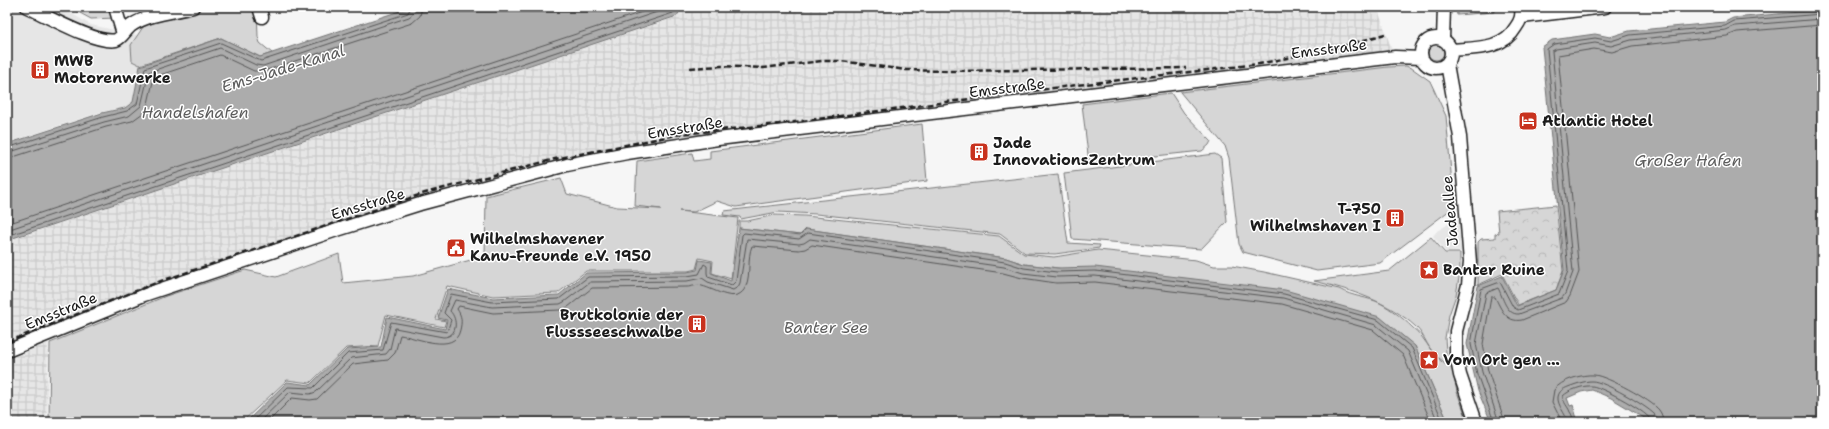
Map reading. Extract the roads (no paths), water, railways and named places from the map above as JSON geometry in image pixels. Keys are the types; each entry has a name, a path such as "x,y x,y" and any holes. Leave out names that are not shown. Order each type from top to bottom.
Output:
{"street":[{"path":"27,7 72,28 99,38 114,40 118,39 131,26 148,18 189,7"},
{"path":"115,7 123,34"},
{"path":"1451,50 1493,46 1503,41 1511,35 1522,12 1605,7"},
{"path":"1439,39 1443,10"},
{"path":"1439,39 1447,42 1451,50 1451,58 1442,66 1428,66 1422,53 1427,41 1439,39"},
{"name":"Emsstraße","path":"7,350 144,295 334,231 420,204 567,165 718,139 1422,53"},
{"name":"Jadeallee","path":"1442,66 1450,89 1460,137 1470,262 1468,285 1456,326 1456,355 1460,375 1476,422"}],"water":[{"name":"Handelshafen","path":"412,7 682,7 677,16 7,240 7,144 102,113 125,108 133,102 140,66 221,38 260,57"},
{"name":"Großer Hafen","path":"1822,10 1822,422 1651,422 1611,398 1592,390 1581,392 1567,398 1570,406 1573,405 1578,422 1491,422 1478,391 1467,344 1478,286 1502,276 1517,306 1556,290 1564,270 1542,47 1552,40 1595,34 1610,37 1629,31 1725,22 1733,18"},
{"name":"Banter See","path":"739,228 800,235 806,229 1006,258 1024,264 1058,268 1095,267 1285,290 1380,317 1415,346 1448,422 246,422 287,382 310,385 347,349 381,347 387,317 445,329 447,320 438,318 448,289 493,298 559,295 586,273 687,272 697,270 699,260 712,262 711,273 731,281"}],"railway":[{"path":"7,342 161,281 425,193 555,159 681,134 779,124 1077,85 1259,64 1347,45 1385,34"},
{"path":"690,68 721,66 763,68 822,61 841,61 906,70 947,71 1186,68"}],"place":[{"name":"MWB Motorenwerke","path":"40,70"},
{"name":"Atlantic Hotel","path":"1528,121"},
{"name":"Jade InnovationsZentrum","path":"979,152"},
{"name":"T-750 Wilhelmshaven I","path":"1395,218"},
{"name":"Wilhelmshavener Kanu-Freunde e.V. 1950","path":"456,248"},
{"name":"Banter Ruine","path":"1429,270"},
{"name":"Brutkolonie der Flussseeschwalbe","path":"697,324"},
{"name":"Vom Ort gen ...","path":"1429,360"}],"water label":[{"name":"Ems-Jade-Kanal","path":"283,68"}]}
